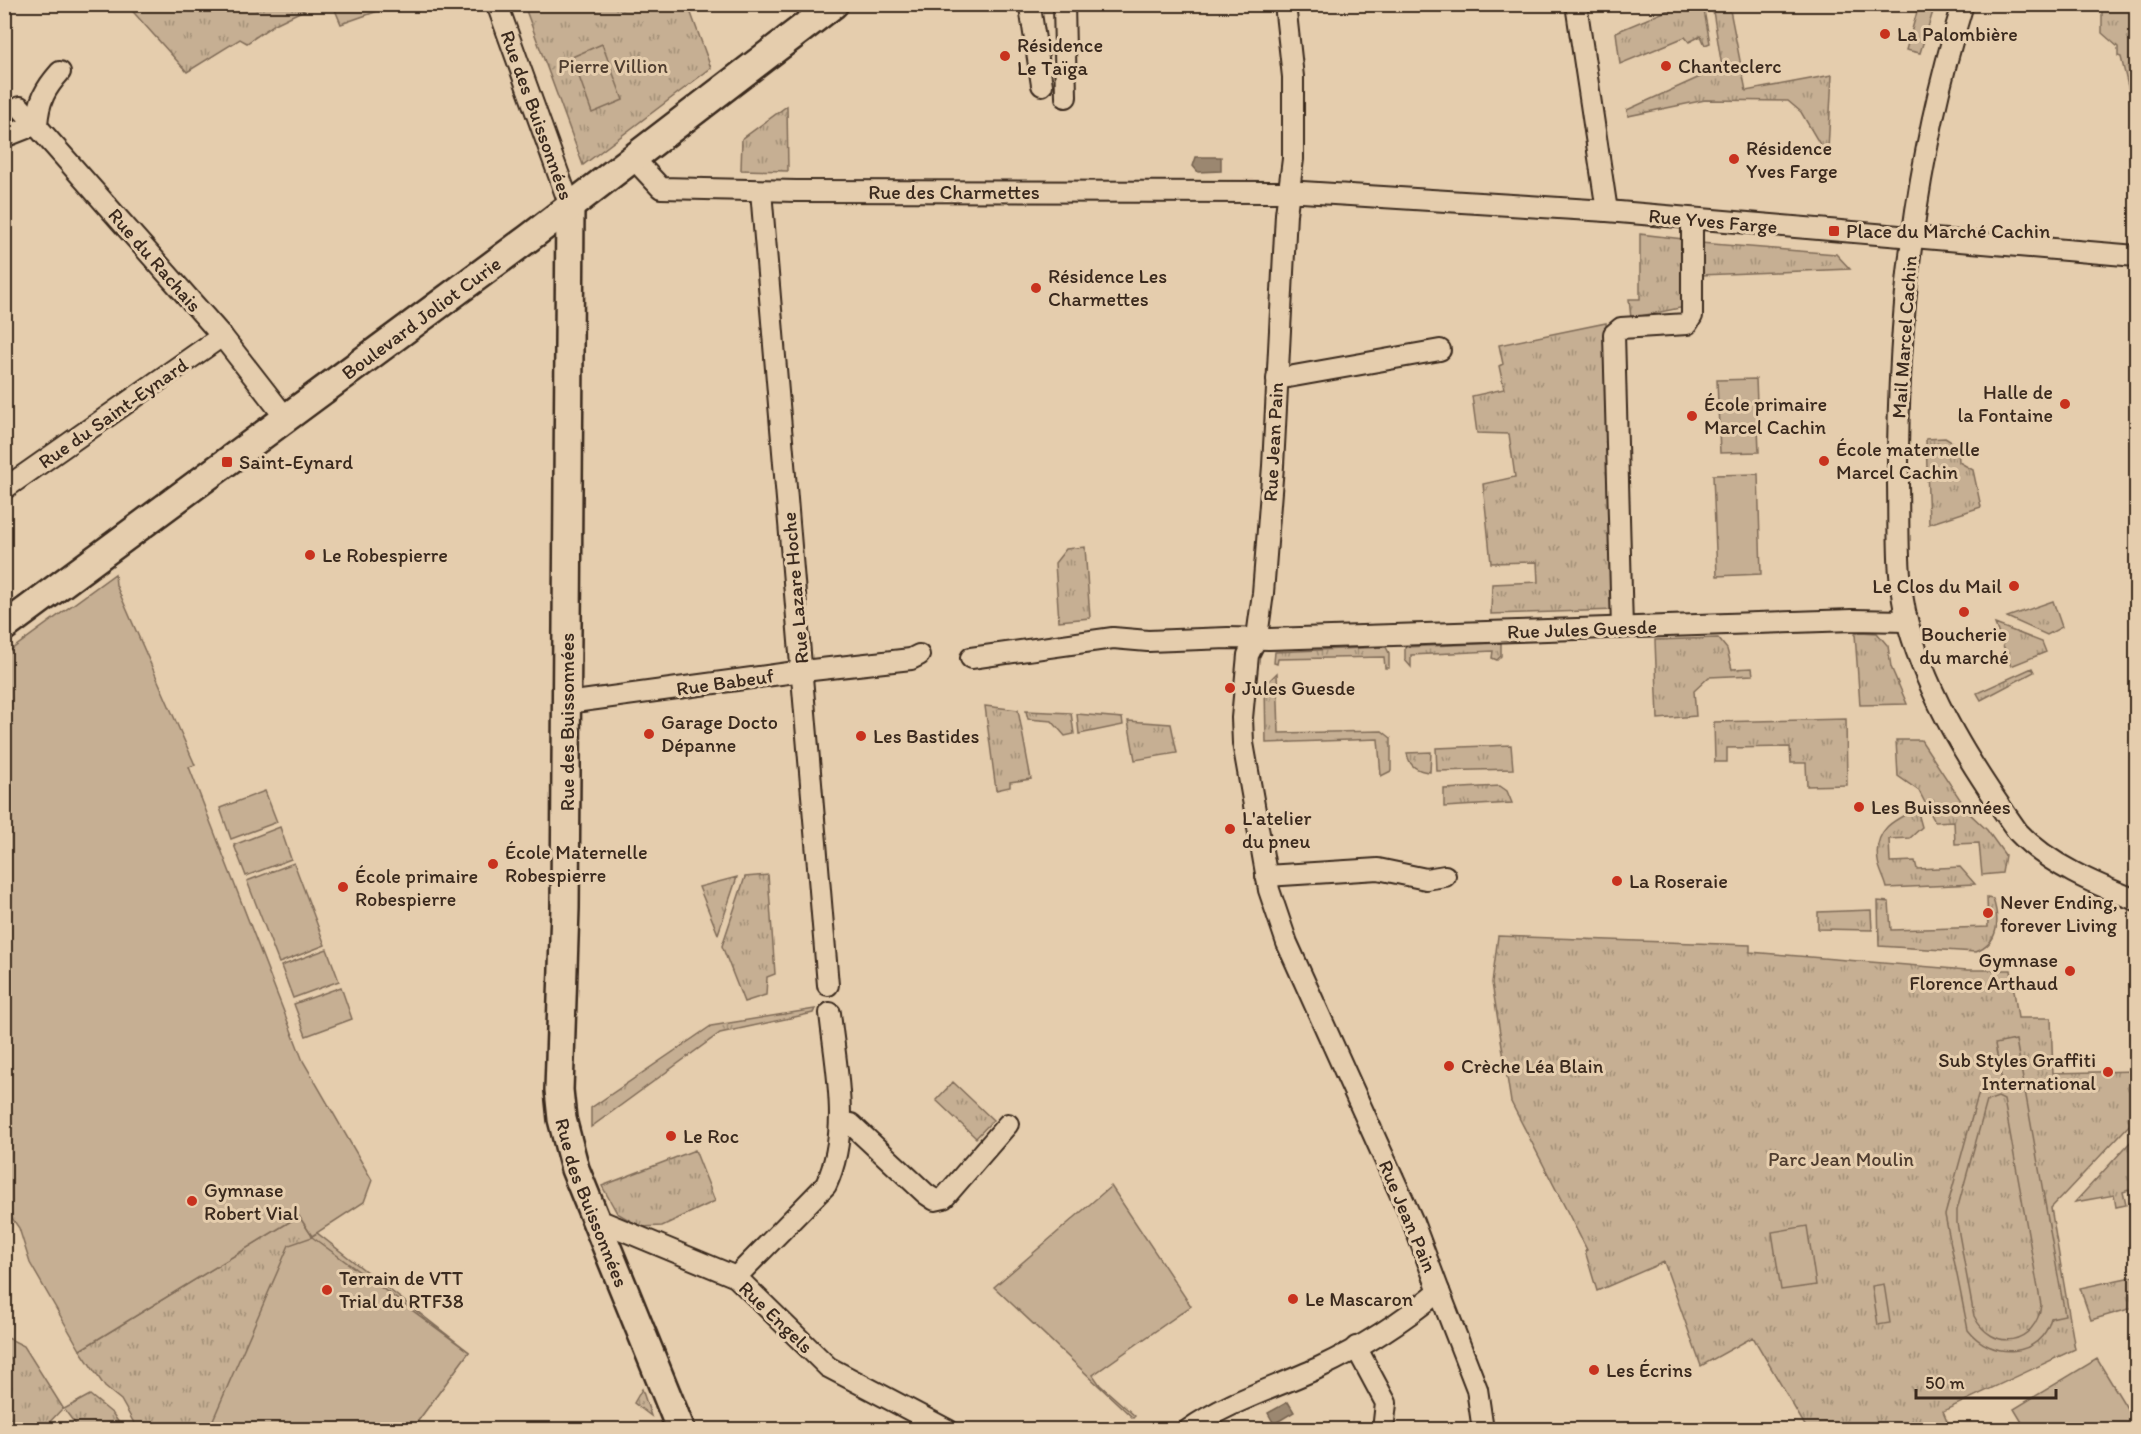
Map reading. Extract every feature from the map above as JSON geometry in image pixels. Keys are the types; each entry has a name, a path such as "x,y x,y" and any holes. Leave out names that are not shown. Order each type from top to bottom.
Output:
{"street":[{"name":"Rue des Buissonnées","path":"497,4 570,206 565,908 560,1090 569,1151 681,1430"},
{"name":"Boulevard Joliot Curie","path":"4,627 570,206 834,4"},
{"path":"1033,4 1030,7 1042,85"},
{"name":"Rue Jean Pain","path":"1188,1430 1219,1412 1316,1369 1356,1347 1416,1310 1439,1291 1413,1222 1287,944 1266,876 1243,743 1242,718 1248,655 1257,637 1264,574 1277,379 1281,194 1293,159 1293,77 1285,4"},
{"path":"1576,4 1607,211"},
{"name":"Mail Marcel Cachin","path":"1962,4 1935,102 1910,237 1898,428 1899,548 1907,621 1930,686 1950,728 1968,760 2018,832 2026,841 2085,879 2136,900"},
{"path":"1061,6 1066,97"},
{"path":"4,137 37,124 39,103 44,91 60,72"},
{"name":"Rue du Rachais","path":"20,107 222,336 285,417"},
{"name":"Rue des Charmettes","path":"633,158 661,188 1281,194"},
{"name":"Rue Lazare Hoche","path":"761,190 828,985"},
{"name":"Rue Yves Farge","path":"1281,194 1607,211 2136,256"},
{"path":"1623,628 1614,334 1621,328 1687,324 1692,316 1692,220"},
{"name":"Rue du Saint-Eynard","path":"4,489 222,336"},
{"path":"1277,379 1440,350"},
{"name":"Rue Jules Guesde","path":"1257,637 1269,639 1852,620 1907,621"},
{"path":"971,658 1113,638 1148,641 1257,637"},
{"name":"Rue Babeuf","path":"567,703 911,659 919,656"},
{"path":"1266,876 1378,869 1426,879 1445,876"},
{"path":"736,1277 826,1185 840,1145 841,1124 830,1013"},
{"path":"841,1124 851,1124 935,1200 944,1198 1008,1124"},
{"name":"Rue Engels","path":"596,1219 736,1277 828,1367 948,1430"},
{"path":"1439,1291 1478,1389 1483,1430"},
{"path":"1356,1347 1386,1403 1383,1430"}],"green space":[{"path":"1683,4 1703,5 1710,43 1705,45 1701,36 1689,42 1685,37 1620,64 1616,32"},
{"path":"127,5 314,5 275,24 247,43 240,39 187,72"},
{"path":"333,5 395,5 341,24"},
{"name":"Pierre Villion","path":"524,5 688,5 711,68 583,165"},
{"path":"1712,5 1729,5 1746,91 1832,75 1828,150 1822,148 1801,112 1788,101 1705,100 1628,116 1627,110 1722,67"},
{"path":"1919,5 1935,5 1920,53 1906,50"},
{"path":"2102,5 2136,5 2136,107 2134,100 2131,99 2121,57 2118,56 2118,47 2102,33"},
{"path":"602,44 623,100 592,113 572,57"},
{"path":"787,106 788,171 741,170 742,139"},
{"path":"1640,234 1683,239 1685,307 1631,318 1629,299 1640,299"},
{"path":"1700,243 1836,254 1850,269 1701,275"},
{"path":"1606,323 1615,610 1491,614 1492,584 1538,582 1537,562 1491,563 1483,484 1515,477 1509,434 1477,433 1472,396 1504,389 1499,366 1503,364 1499,345"},
{"path":"1756,379 1759,452 1720,453 1717,380"},
{"path":"1945,438 1958,446 1959,462 1973,470 1981,507 1929,524 1926,439"},
{"path":"1758,474 1761,574 1717,576 1713,475"},
{"path":"1085,547 1090,618 1059,621 1055,563 1066,549"},
{"path":"115,574 116,585 195,765 189,767 303,1061 372,1180 364,1202 312,1236 299,1216 80,1350 30,1263 19,1228 5,1208 4,655"},
{"path":"2053,601 2062,627 2047,635 2007,617"},
{"path":"1995,624 2042,642 2046,652 2011,666"},
{"path":"1877,633 1888,646 1891,667 1907,704 1860,705 1855,634"},
{"path":"1718,638 1727,649 1732,669 1752,668 1753,675 1709,677 1694,691 1696,716 1658,719 1655,640"},
{"path":"1501,643 1501,656 1497,660 1492,658 1493,651 1411,655 1411,667 1405,660 1405,647"},
{"path":"1386,647 1389,653 1389,668 1385,668 1384,657 1278,659 1277,664 1274,663 1275,652"},
{"path":"2032,668 2034,672 1981,700 1977,693"},
{"path":"1277,673 1279,733 1382,731 1391,738 1391,771 1381,776 1378,739 1266,743 1265,685"},
{"path":"985,706 1018,710 1031,779 1010,782 1010,787 996,790"},
{"path":"1026,711 1071,713 1074,734 1065,736 1052,721 1028,719"},
{"path":"1077,714 1122,718 1123,725 1079,734"},
{"path":"1846,719 1847,785 1807,786 1806,763 1791,763 1790,747 1727,748 1727,762 1715,762 1714,722"},
{"path":"1128,721 1171,724 1177,753 1135,760"},
{"path":"1896,740 1921,740 1969,813 1987,830 2005,855 2002,873 1982,875 1979,843 1955,844 1954,821 1935,822 1919,791 1898,776"},
{"path":"1511,745 1513,769 1437,771 1436,748"},
{"path":"1431,752 1430,772 1415,767 1410,762 1407,753"},
{"path":"1500,786 1507,791 1512,803 1444,807 1444,789"},
{"path":"265,791 277,822 231,839 220,808"},
{"path":"1917,809 1922,827 1910,838 1889,839 1890,862 1915,861 1917,869 1960,867 1975,884 1887,888 1879,864 1877,850 1879,841 1893,822"},
{"path":"280,827 291,859 246,876 234,845"},
{"path":"294,863 325,945 279,963 247,881"},
{"path":"768,875 775,974 767,977 766,995 744,1002 722,946 745,877"},
{"path":"737,877 718,934 699,887"},
{"path":"1987,898 1993,899 1997,915 1996,930 1989,943 1976,952 1879,946 1878,901 1889,902 1891,930 1988,927"},
{"path":"1871,910 1872,930 1818,929 1818,912"},
{"name":"Parc Jean Moulin","path":"1498,936 1750,945 1750,952 1967,970 2011,970 2018,1018 2051,1018 2053,1073 2136,1071 2136,1118 2051,1208 2075,1349 1943,1411 1951,1430 1807,1429 1753,1337 1701,1366 1664,1262 1597,1291 1585,1251 1587,1250 1511,1102 1492,983"},
{"path":"327,949 339,981 293,998 281,966"},
{"path":"341,987 352,1019 306,1036 294,1004"},
{"path":"815,1009 813,1013 720,1033 591,1127 591,1108 711,1026"},
{"path":"2016,1040 2065,1315 2051,1318 2046,1332 2037,1341 2026,1348 2014,1351 1989,1347 1968,1330 1945,1215 1978,1095 1986,1087 2003,1087 1995,1044","holes":["1998,1097 2004,1100 2041,1305 2031,1329 2022,1336 2012,1339 1991,1336 1974,1316 1957,1223 1957,1210 1987,1101"]},
{"path":"953,1082 993,1120 976,1138 936,1100"},
{"path":"2136,1136 2136,1204 2133,1205 2129,1190 2123,1192 2126,1205 2116,1207 2114,1195 2075,1202"},
{"path":"695,1150 715,1201 662,1226 641,1227 617,1213 602,1186"},
{"path":"1111,1186 1191,1306 1093,1375 1100,1385 1135,1416 1133,1418 994,1287"},
{"path":"299,1216 312,1236 317,1233 469,1352 412,1429 138,1430 121,1400 105,1387 80,1350"},
{"path":"1807,1226 1816,1285 1781,1290 1772,1232"},
{"name":"Terrain de VTT Trial du RTF38","path":"312,1237 469,1352 412,1429 209,1429 289,1245"},
{"path":"2136,1276 2136,1307 2091,1320 2080,1288"},
{"path":"1884,1284 1890,1323 1878,1325 1872,1286"},
{"path":"4,1336 24,1346 63,1408 43,1429 5,1429"},
{"path":"2097,1359 2136,1423 2136,1429 2026,1429 2014,1409"},
{"path":"642,1389 651,1416 634,1403"},
{"path":"90,1395 113,1414 123,1429 79,1429 64,1409"}],"shaded area":[{"path":"1196,157 1221,157 1221,171 1198,172 1193,166"},
{"path":"1288,1402 1294,1412 1274,1424 1268,1413"}],"place":[{"name":"La Palombière","path":"1885,34"},
{"name":"Résidence Le Taïga","path":"1005,56"},
{"name":"Chanteclerc","path":"1666,66"},
{"name":"Résidence Yves Farge","path":"1734,159"},
{"name":"Place du Marché Cachin","path":"1834,231"},
{"name":"Résidence Les Charmettes","path":"1036,288"},
{"name":"Halle de la Fontaine","path":"2065,404"},
{"name":"École primaire Marcel Cachin","path":"1692,416"},
{"name":"École maternelle Marcel Cachin","path":"1824,461"},
{"name":"Saint-Eynard","path":"227,462"},
{"name":"Le Robespierre","path":"310,555"},
{"name":"Le Clos du Mail","path":"2014,586"},
{"name":"Boucherie du marché","path":"1964,612"},
{"name":"Jules Guesde","path":"1230,688"},
{"name":"Garage Docto Dépanne","path":"649,734"},
{"name":"Les Bastides","path":"861,736"},
{"name":"Les Buissonnées","path":"1859,807"},
{"name":"L'atelier du pneu","path":"1230,829"},
{"name":"École Maternelle Robespierre","path":"493,864"},
{"name":"La Roseraie","path":"1617,881"},
{"name":"École primaire Robespierre","path":"343,887"},
{"name":"Never Ending, forever Living","path":"1988,913"},
{"name":"Gymnase Florence Arthaud","path":"2070,971"},
{"name":"Crèche Léa Blain","path":"1449,1066"},
{"name":"Sub Styles Graffiti International","path":"2108,1072"},
{"name":"Le Roc","path":"671,1136"},
{"name":"Gymnase Robert Vial","path":"192,1201"},
{"name":"Terrain de VTT Trial du RTF38","path":"327,1290"},
{"name":"Le Mascaron","path":"1293,1299"},
{"name":"Les Écrins","path":"1594,1370"}]}
